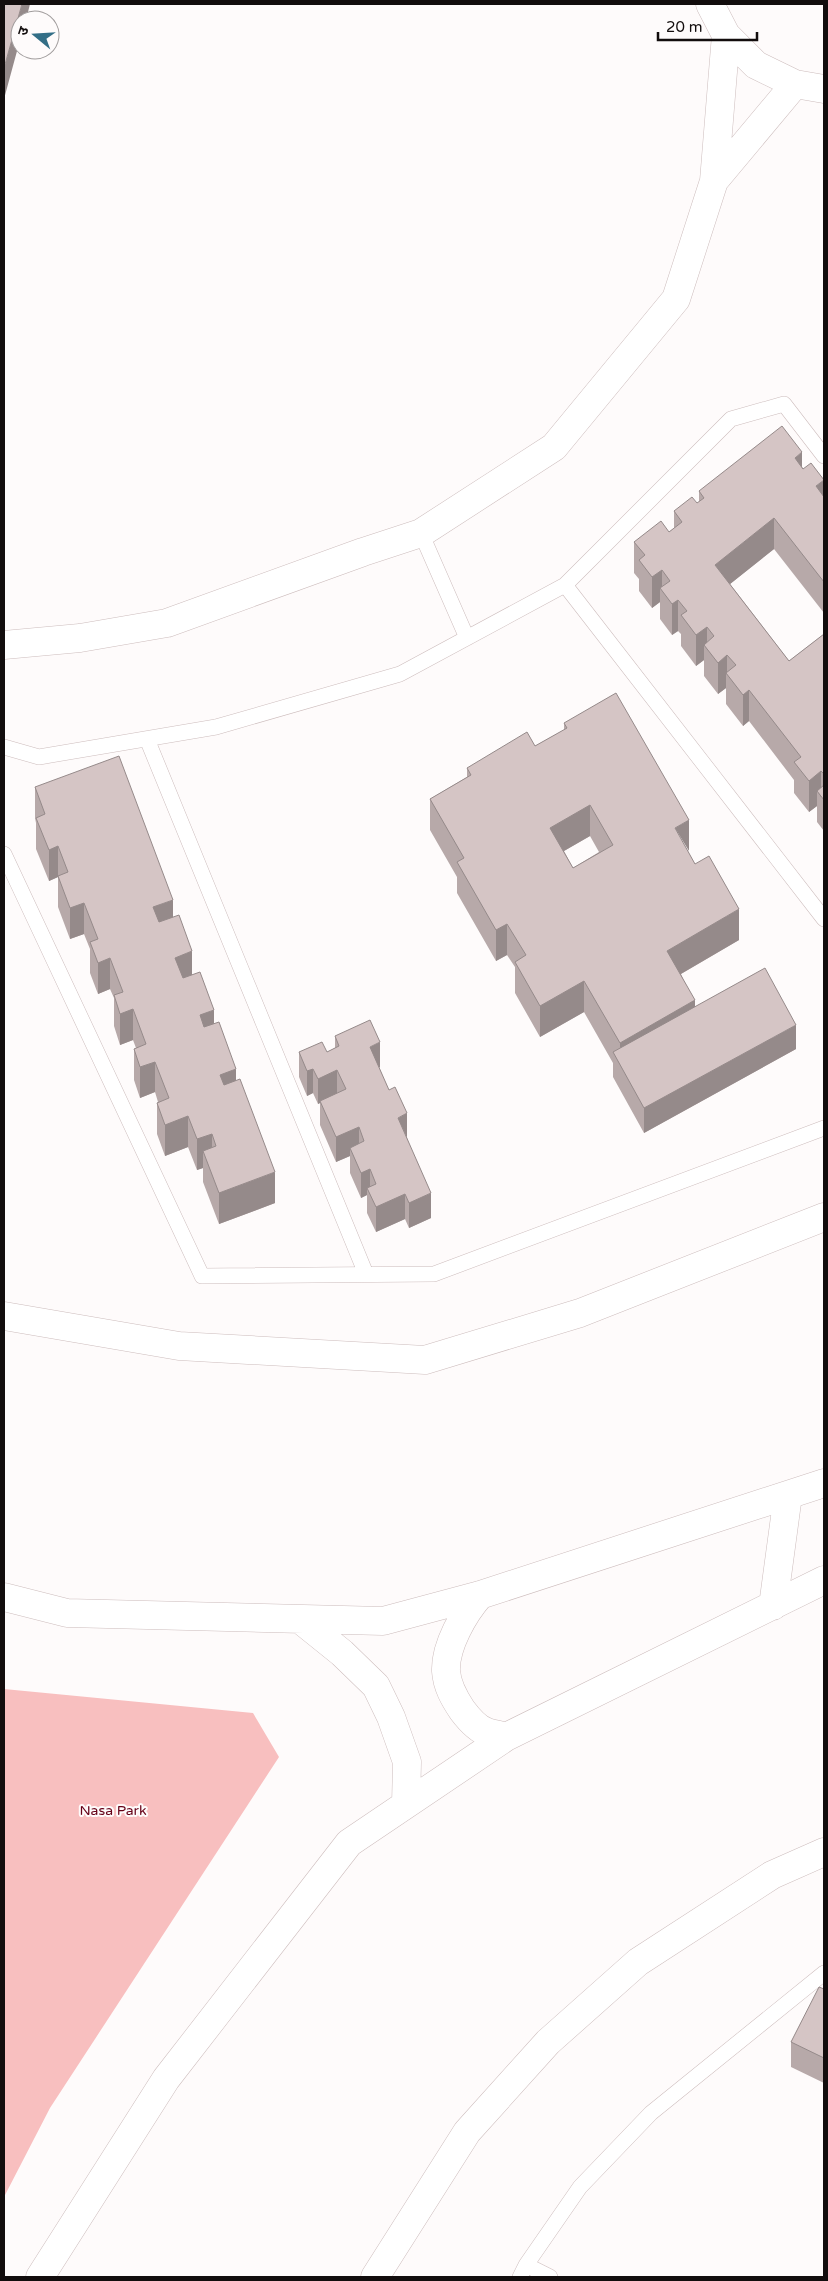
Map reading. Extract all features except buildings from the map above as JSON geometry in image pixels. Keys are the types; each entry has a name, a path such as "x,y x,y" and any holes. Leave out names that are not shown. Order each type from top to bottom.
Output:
{"street":[{"path":"710,4 726,35 756,65 794,84 824,89"},
{"path":"4,644 80,638 168,623 363,552 421,533 554,447 676,299 714,181 726,35"},
{"path":"714,181 794,84"},
{"path":"4,1316 179,1346 425,1360 580,1312 824,1216"},
{"path":"4,1597 67,1613 383,1621 480,1595 824,1483"},
{"path":"772,1606 788,1495"},
{"path":"40,2277 166,2079 349,1843 506,1737 824,1580"},
{"path":"480,1595 470,1605 453,1642 448,1657 447,1676 452,1696 469,1719 486,1732 506,1737"},
{"path":"301,1620 342,1653 376,1686 391,1716 407,1762 406,1804"},
{"path":"375,2277 467,2132 548,2042 638,1962 772,1875 824,1852"}],"lane":[{"path":"4,747 39,757 216,728 400,674 565,585 731,420 784,404 824,456"},
{"path":"421,533 467,638"},
{"path":"565,585 824,919"},
{"path":"147,739 366,1274"},
{"path":"4,854 202,1276 434,1274 824,1128"},
{"path":"550,2277 523,2271 580,2187 651,2113 824,1973"}],"green space":[{"name":"Nasa Park","path":"4,1689 253,1713 279,1757 50,2108 4,2197"}]}
